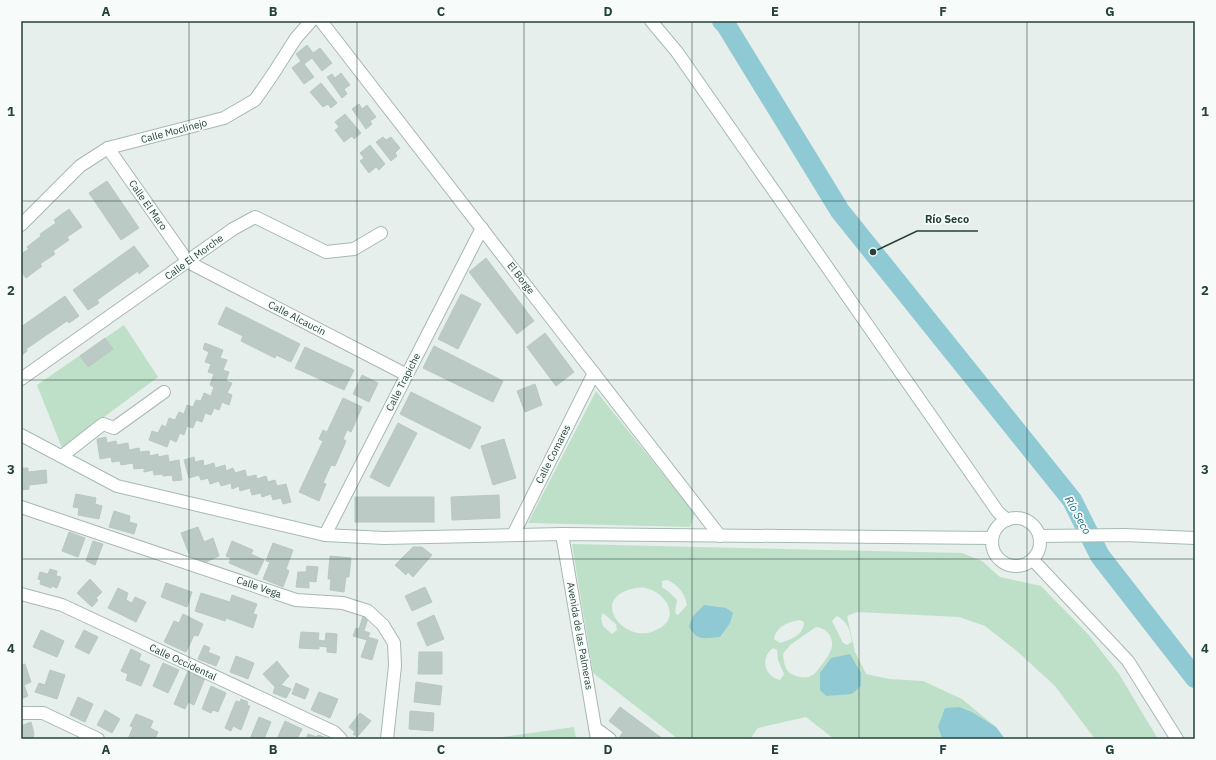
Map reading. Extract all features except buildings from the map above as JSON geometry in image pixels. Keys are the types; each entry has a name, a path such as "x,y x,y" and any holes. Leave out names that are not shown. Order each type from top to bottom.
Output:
{"street":[{"name":"Calle Moclinejo","path":"21,225 80,166 108,148 224,118 255,100 296,38 312,21"},
{"name":"El Borge","path":"321,21 720,536"},
{"path":"651,21 677,52 998,512 1006,520"},
{"name":"Calle El Maro","path":"108,148 188,262"},
{"name":"Calle El Morche","path":"21,379 233,229 254,217 326,252 354,248 381,233"},
{"name":"Calle Trapiche","path":"325,535 482,228"},
{"name":"Calle Alcaucin","path":"188,262 407,375"},
{"name":"Calle Comares","path":"513,535 594,373"},
{"path":"62,456 103,424 114,428 164,392"},
{"path":"21,435 117,486 325,535 384,538 562,534 991,538"},
{"name":"Calle Vega","path":"21,507 296,600 344,603 368,611 383,625 394,643 395,666 387,739"},
{"path":"1015,518 1027,520 1035,526 1040,536 1040,549 1034,560 1023,566 1010,567 999,561 992,550 991,538 996,528 1006,520 1015,518"},
{"name":"Avenida de las Palmeras","path":"562,534 596,734"},
{"path":"1040,536 1124,535 1195,538"},
{"path":"1034,560 1128,661 1177,739"},
{"name":"Calle Occidental","path":"21,594 62,605 334,732 341,739"},
{"path":"21,712 43,713 98,739"},
{"path":"596,734 610,739"}],"green space":[{"path":"124,325 158,377 62,448 37,385"},
{"path":"596,391 692,510 694,515 690,527 528,523"},
{"path":"572,544 962,553 982,561 1000,577 1041,586 1088,634 1119,674 1158,739 1095,739 1055,686 1018,652 985,626 959,617 857,612 847,616 855,652 866,674 889,679 923,681 962,699 996,727 972,712 960,707 938,727 942,739 834,739 806,717 758,728 750,739 678,739 593,673","holes":["667,580 674,584 685,597 687,605 678,615 675,613 677,600 662,587 662,581","636,588 652,590 664,599 670,612 669,618 665,624 658,629 647,633 636,633 619,623 614,615 612,607 615,599 622,592","603,613 616,624 617,630 612,634 603,626 601,618","837,616 841,618 848,627 852,642 847,645 843,643 832,621","800,620 804,622 802,630 799,634 780,643 774,639 780,628 791,622","816,627 824,630 830,635 832,648 816,672 810,676 800,677 789,673 785,665 783,654 790,645","773,648 777,650 778,660 784,674 780,680 770,675 767,671 765,661 766,657"]},
{"path":"574,727 576,739 488,739"}],"water":[{"path":"704,605 726,608 733,613 730,623 720,637 698,637 689,626 693,616"},
{"path":"850,654 861,673 861,686 852,694 826,696 820,690 820,673 831,658"},
{"path":"960,707 972,712 996,727 1005,739 942,739 938,727 945,708"}],"waterway":[{"name":"Río Seco","path":"722,21 726,25 840,211 1072,500 1100,556 1195,678"}],"place":[{"name":"Río Seco","path":"873,252"}]}
